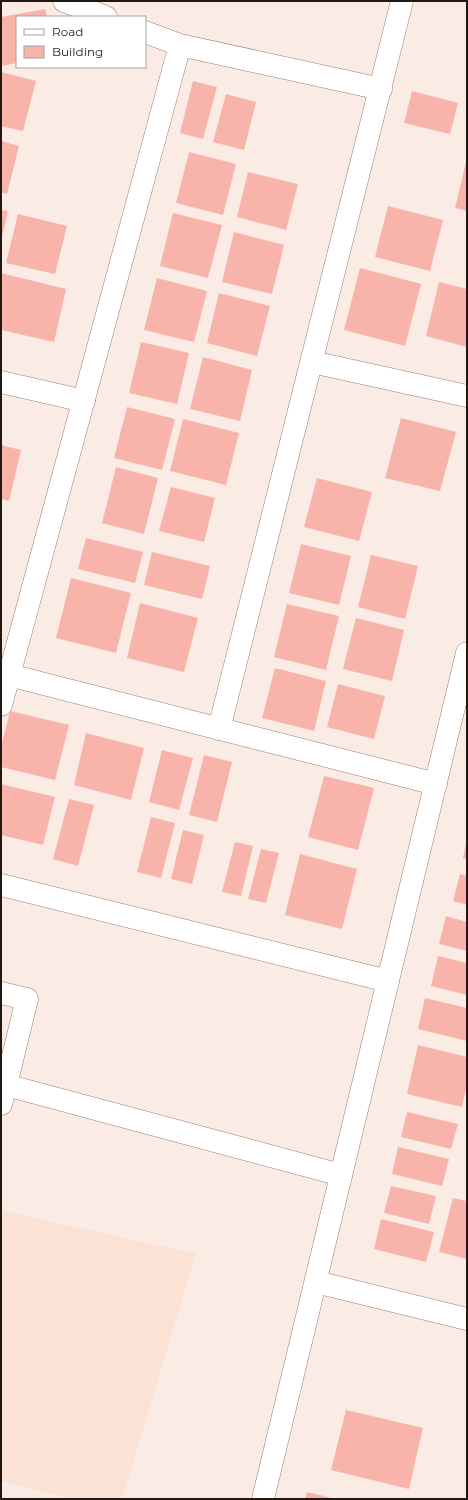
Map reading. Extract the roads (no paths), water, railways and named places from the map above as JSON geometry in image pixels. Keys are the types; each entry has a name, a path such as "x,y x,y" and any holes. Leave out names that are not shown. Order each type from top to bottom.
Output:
{"street":[{"path":"64,1 103,16"},
{"path":"219,729 402,1"},
{"path":"146,32 180,45 381,89"},
{"path":"1,705 180,45"},
{"path":"312,362 467,396"},
{"path":"1,382 84,401"},
{"path":"263,1499 466,663"},
{"path":"9,675 436,784"},
{"path":"1,885 388,981"},
{"path":"1,993 27,998 4,1094 341,1176"},
{"path":"316,1282 467,1319"}]}
